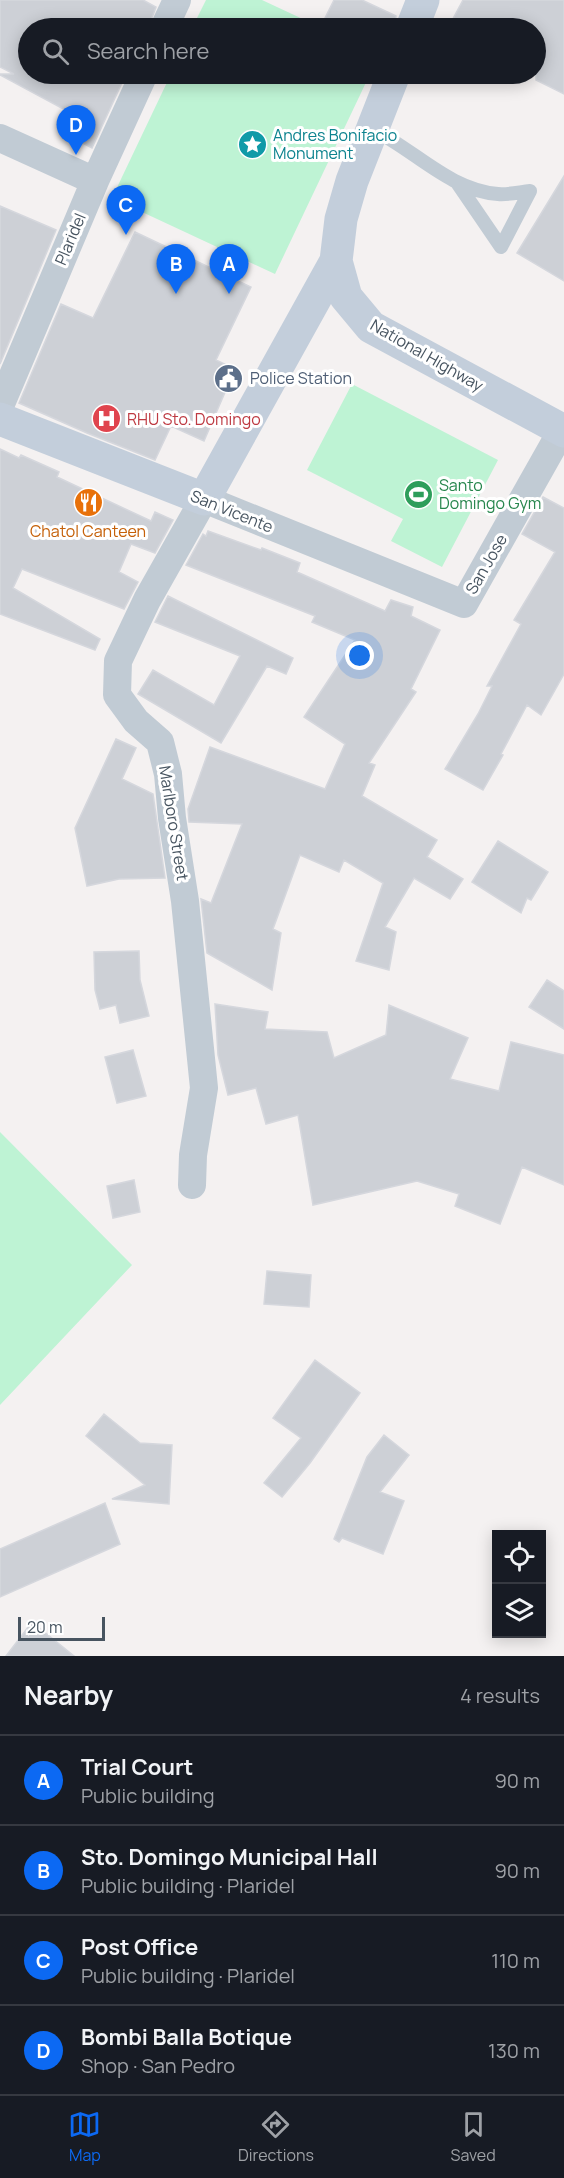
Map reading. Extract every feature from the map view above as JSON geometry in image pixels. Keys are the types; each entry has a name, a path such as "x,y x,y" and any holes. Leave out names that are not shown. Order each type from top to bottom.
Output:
{"main road":[{"name":"National Highway","path":"390,84 352,180 341,219 336,261 346,297 371,327 563,430"},
{"path":"204,499 336,261"},
{"name":"San Vicente","path":"0,419 204,499"}],"street":[{"path":"169,18 177,0"},
{"name":"Plaridel","path":"0,406 94,181 139,84"},
{"path":"0,138 94,181"},
{"name":"San Jose","path":"464,604 563,430"},
{"name":"San Vicente","path":"204,499 464,604"},
{"name":"Marlboro Street","path":"192,1185 193,1155 204,1088 185,901 172,818 168,774 160,742 136,720 117,695 118,661 147,600 204,499"}],"lane":[{"path":"372,129 390,138 458,184 477,191 500,195 530,191 501,247 458,184"}],"green space":[{"path":"206,0 262,0 301,18 197,18"},
{"path":"166,84 365,84 275,274 112,198"},
{"name":"Santo Domingo Gym","path":"352,384 498,460 442,567 391,541 403,519 307,470"},
{"path":"0,1132 132,1265 0,1405"}],"building":[{"path":"0,0 143,0 156,7 152,18 18,18 18,84 121,84 92,148 61,132 71,113 0,75 14,74 0,67"},
{"path":"334,0 362,0 396,16 396,18 325,18"},
{"path":"463,0 564,0 564,94 544,84 546,84 546,18 453,18"},
{"path":"564,176 564,281 517,253"},
{"path":"0,206 56,230 0,364"},
{"path":"135,232 251,287 216,360 235,369 204,441 171,426 155,460 19,403 61,304 93,318"},
{"path":"0,449 19,458 21,455 59,472 57,477 151,521 155,512 173,520 155,553 131,544 119,572 138,582 124,609 22,569 13,588 100,639 95,650 0,614"},
{"path":"543,497 564,508 564,674 541,715 527,705 483,790 445,769 478,714 492,686 487,686 521,624 514,620 555,552 522,534"},
{"path":"208,531 300,563 297,572 385,611 391,600 413,607 411,616 440,630 411,689 416,692 369,763 375,765 362,796 437,840 427,857 463,879 450,899 414,878 385,927 396,932 389,970 356,961 383,883 344,860 339,872 300,855 273,929 281,933 272,990 207,953 201,899 211,903 242,824 189,822 188,809 210,747 325,789 345,744 304,717 355,640 312,622 315,616 186,565 203,534 206,536"},
{"path":"168,596 293,658 286,674 267,666 221,743 138,694 153,670 214,705 240,656 155,622"},
{"path":"116,739 136,748 122,779 153,794 165,878 119,879 87,886 75,828"},
{"path":"498,841 548,872 531,900 527,898 521,913 472,882"},
{"path":"139,951 140,980 149,1016 120,1023 116,1005 100,1009 95,990 94,952"},
{"path":"547,980 564,991 564,1029 529,1007"},
{"path":"215,1004 268,1012 265,1029 327,1032 334,1058 386,1035 389,1005 468,1038 450,1079 499,1091 511,1042 564,1055 564,1185 522,1167 500,1224 455,1206 459,1194 417,1181 313,1205 298,1115 266,1124 256,1088 228,1095 218,1055"},
{"path":"133,1050 146,1096 117,1103 105,1057"},
{"path":"134,1180 140,1212 113,1218 107,1186"},
{"path":"267,1271 311,1275 309,1307 264,1304"},
{"path":"315,1360 360,1393 310,1463 282,1497 264,1483 301,1438 273,1418"},
{"path":"104,1414 140,1443 172,1445 169,1504 112,1499 145,1485 86,1436"},
{"path":"384,1435 409,1455 380,1492 404,1501 383,1554 342,1538 339,1542 334,1539 367,1457"},
{"path":"105,1503 120,1544 0,1597 0,1549"},
{"path":"32,1622 74,1656 6,1656"}],"place":[{"name":"Andres Bonifacio Monument","path":"252,144"},
{"name":"Bombi Balla Botique","path":"76,155"},
{"name":"Post Office","path":"126,235"},
{"name":"Sto. Domingo Municipal Hall","path":"176,294"},
{"name":"Trial Court","path":"229,294"},
{"name":"Police Station","path":"229,378"},
{"name":"RHU Sto. Domingo","path":"106,419"},
{"name":"Santo Domingo Gym","path":"418,494"},
{"name":"Chatol Canteen","path":"88,503"}]}
